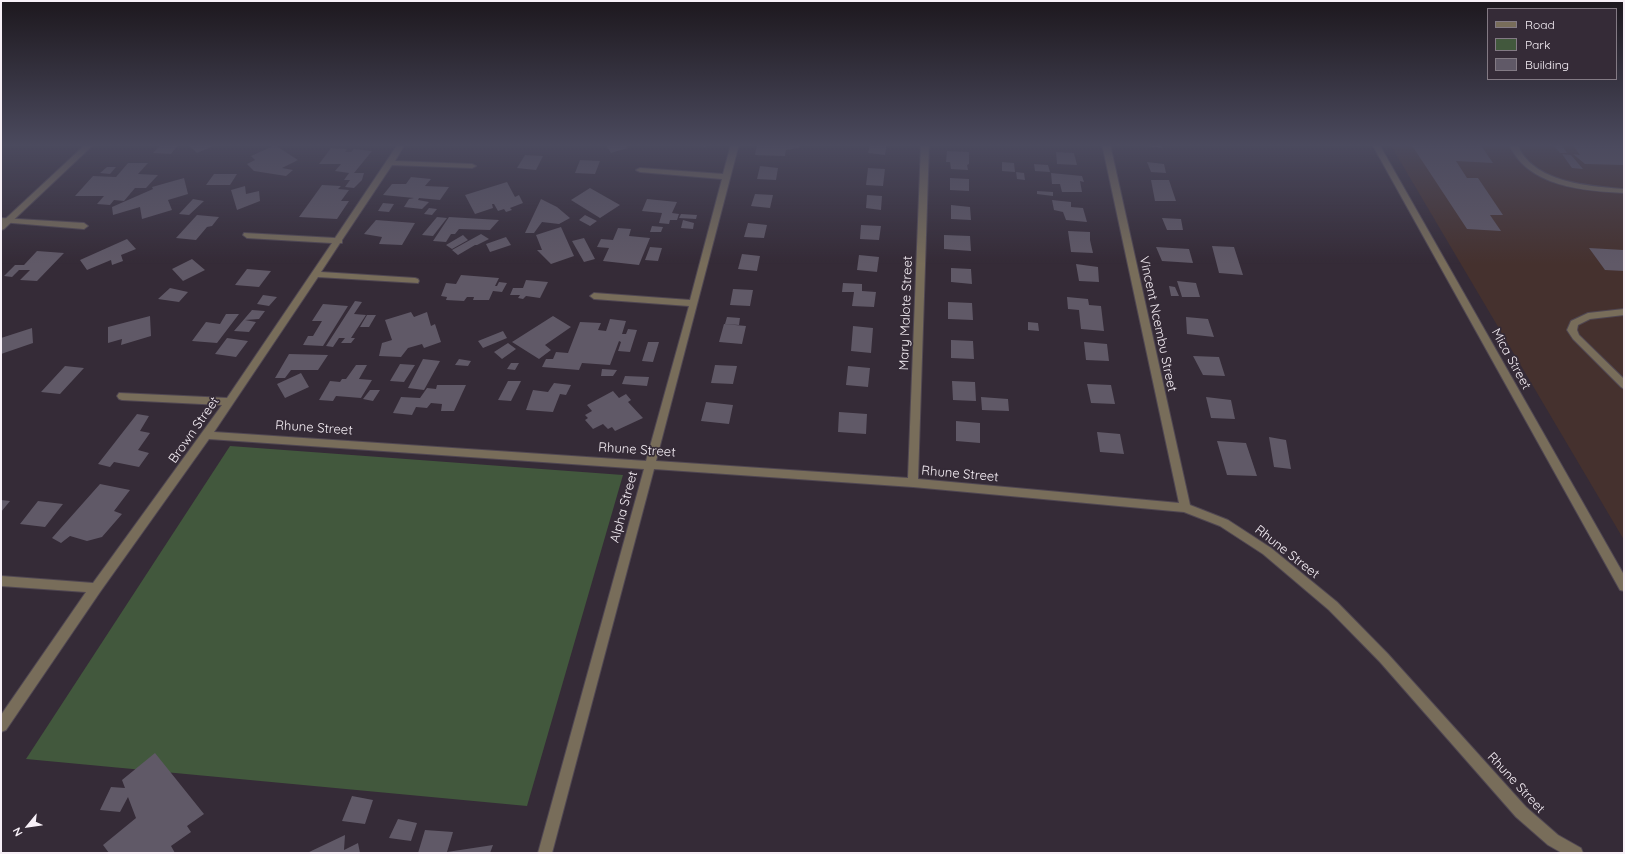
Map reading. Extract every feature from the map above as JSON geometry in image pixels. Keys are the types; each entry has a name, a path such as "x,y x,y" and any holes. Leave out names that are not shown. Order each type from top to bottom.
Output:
{"street":[{"path":"1,227 4,221 46,184"},
{"name":"Brown Street","path":"1,726 96,588 208,435 377,184"},
{"name":"Alpha Street","path":"545,853 694,303 724,184"},
{"name":"Mary Malote Street","path":"913,484 924,184"},
{"name":"Vincent Ncembu Street","path":"1115,184 1185,508"},
{"name":"Mica Street","path":"1397,184 1624,586"},
{"path":"1571,184 1581,187 1624,191"},
{"path":"4,221 84,226"},
{"path":"247,235 339,241"},
{"path":"316,274 415,280"},
{"path":"594,296 694,303"},
{"path":"1624,312 1588,316 1574,323 1572,330 1576,337 1624,385"},
{"path":"122,396 230,402"},
{"name":"Rhune Street","path":"208,435 913,484 1185,508 1224,523 1267,551 1333,606 1384,658 1521,812 1553,840 1576,853"},
{"path":"1,581 96,588"}],"shaded area":[{"path":"1414,184 1624,184 1624,540"}],"green space":[{"path":"230,446 623,475 527,806 26,759"}],"building":[{"path":"86,184 150,184 146,188 135,188 124,201 114,200 110,205 97,204 104,196 75,196"},
{"path":"163,184 185,184 188,194 168,200 172,210 142,219 140,207 113,215 112,207 153,189 152,187"},
{"path":"207,184 231,184 230,185 206,185"},
{"path":"347,184 358,184 354,188 345,187"},
{"path":"392,184 427,184 425,186 449,187 440,200 419,198 418,200 429,202 422,209 404,207 409,199 414,198 383,195"},
{"path":"501,184 508,184 515,197 519,195 523,203 510,208 512,210 506,212 504,209 498,211 494,204 492,204 493,208 475,214 465,195"},
{"path":"866,184 883,184 883,186"},
{"path":"950,184 969,184 969,191 950,190"},
{"path":"1052,184 1081,184 1082,192 1062,192 1060,184"},
{"path":"1152,184 1170,184 1176,201 1155,201"},
{"path":"1437,184 1482,184 1503,215 1490,215 1501,231 1467,229"},
{"path":"322,185 341,186 338,189 349,190 341,201 349,201 337,219 299,217"},
{"path":"245,186 246,194 259,191 260,201 237,210 231,190"},
{"path":"590,188 620,205 600,218 571,200"},
{"path":"1037,191 1053,192 1053,196 1037,194"},
{"path":"755,194 773,195 770,208 751,206"},
{"path":"867,195 882,196 881,210 866,208"},
{"path":"193,199 204,201 189,215 179,214"},
{"path":"541,199 557,207 570,218 559,224 542,222 534,233 525,233"},
{"path":"647,199 677,202 672,213 679,214 677,220 670,220 669,224 659,223 662,213 642,211"},
{"path":"1052,200 1071,202 1071,207 1083,208 1087,222 1066,220 1063,212 1054,210"},
{"path":"383,203 394,204 389,212 378,211"},
{"path":"951,205 970,207 971,220 951,219"},
{"path":"429,208 437,209 432,215 424,214"},
{"path":"681,214 697,215 696,219 679,218"},
{"path":"197,215 219,217 212,226 207,227 196,240 176,238"},
{"path":"585,215 597,221 590,226 579,220"},
{"path":"437,217 447,218 433,236 422,235"},
{"path":"449,217 499,220 490,230 459,229 455,234 451,234 446,242 433,241"},
{"path":"1162,218 1181,219 1183,230 1167,230"},
{"path":"376,220 415,223 402,245 379,244 382,237 364,234"},
{"path":"683,220 694,223 693,229 681,228"},
{"path":"748,223 767,225 764,238 744,237"},
{"path":"861,225 881,226 879,240 860,239"},
{"path":"652,226 663,227 661,232 650,232"},
{"path":"561,227 574,256 551,264 537,250 542,250 536,235"},
{"path":"618,228 631,229 629,236 650,238 639,265 603,261 609,248 597,247 601,239 613,240"},
{"path":"1068,231 1090,232 1093,253 1071,252"},
{"path":"481,234 489,239 458,255 452,250"},
{"path":"463,235 468,240 452,249 446,245"},
{"path":"944,235 970,236 971,251 944,249"},
{"path":"506,237 511,245 490,252 486,244"},
{"path":"584,238 595,259 584,262 572,241"},
{"path":"127,239 136,249 121,255 123,261 112,265 111,260 87,270 80,260"},
{"path":"1212,246 1234,247 1243,275 1219,273"},
{"path":"650,247 662,248 658,261 645,260"},
{"path":"1156,247 1189,249 1193,263 1162,261"},
{"path":"1589,248 1624,250 1624,271 1605,270"},
{"path":"37,251 64,253 37,281 20,280 30,270 19,270 12,277 4,276 15,265 24,265"},
{"path":"742,254 760,256 757,271 738,269"},
{"path":"859,255 879,257 877,272 857,270"},
{"path":"192,259 205,270 183,281 172,269"},
{"path":"1076,264 1098,267 1099,282 1079,281"},
{"path":"951,268 971,269 972,284 951,282"},
{"path":"247,269 271,271 259,287 235,285"},
{"path":"461,275 499,278 495,286 497,286 499,282 507,283 502,292 493,291 489,300 473,300 474,297 467,297 464,301 446,300 447,297 441,296 446,283 456,284"},
{"path":"526,280 548,282 540,298 526,296 523,299 518,298 520,295 510,295 513,288 523,288"},
{"path":"1177,281 1196,283 1200,297 1182,297"},
{"path":"843,283 862,284 862,291 876,292 874,307 852,306 854,292 842,292"},
{"path":"1169,286 1175,287 1179,296 1171,296"},
{"path":"170,288 188,292 179,302 158,299"},
{"path":"733,289 753,290 750,306 730,305"},
{"path":"263,295 277,297 269,306 257,304"},
{"path":"1067,297 1088,299 1089,305 1101,306 1104,331 1081,329 1079,310 1068,309"},
{"path":"355,301 362,302 354,314 366,315 351,338 355,338 351,343 341,343 345,338 339,338 333,347 326,346"},
{"path":"948,302 972,303 973,320 948,319"},
{"path":"323,304 348,306 323,346 303,345 308,336 313,336 322,321 312,321"},
{"path":"252,310 265,311 259,319 245,320 256,322 249,332 234,331"},
{"path":"411,312 414,317 427,312 431,326 435,324 441,342 424,348 422,344 408,348 401,357 379,356 382,343 392,340 385,320"},
{"path":"226,314 239,314 217,343 192,341 206,322 220,324"},
{"path":"367,315 376,315 369,327 360,327"},
{"path":"150,316 151,336 121,345 122,339 108,343 108,327"},
{"path":"553,316 571,327 545,345 551,350 539,359 512,342"},
{"path":"727,317 740,318 739,325 725,324"},
{"path":"1186,317 1208,319 1214,337 1187,334"},
{"path":"610,319 626,321 622,334 626,334 628,329 637,330 630,352 618,351 621,342 619,341 610,365 582,363 579,370 542,367 546,359 553,359 556,352 568,353 580,322 601,323 598,330 606,331"},
{"path":"1028,322 1038,323 1039,331 1028,330"},
{"path":"724,324 746,326 742,344 719,342"},
{"path":"853,326 873,328 871,353 851,351"},
{"path":"32,328 33,343 1,354 1,338"},
{"path":"503,331 507,338 483,348 478,341"},
{"path":"227,338 248,341 236,357 215,354"},
{"path":"951,340 973,341 974,359 951,358"},
{"path":"648,342 659,342 653,362 642,361"},
{"path":"1084,342 1107,344 1109,361 1086,360"},
{"path":"508,343 516,349 502,359 494,352"},
{"path":"289,354 328,355 318,370 291,370 285,378 275,378"},
{"path":"1193,356 1219,357 1225,376 1203,375"},
{"path":"423,359 440,361 424,390 408,388"},
{"path":"459,359 471,361 468,366 455,365"},
{"path":"511,363 519,363 515,370 507,369"},
{"path":"400,364 415,365 404,382 390,381"},
{"path":"356,365 367,365 359,379 372,380 361,398 336,396 333,401 319,400 330,381 340,382 342,379 346,379"},
{"path":"715,365 737,366 733,384 711,383"},
{"path":"65,366 84,368 60,394 41,392"},
{"path":"848,366 870,368 868,387 846,385"},
{"path":"602,369 617,370 613,376 601,376"},
{"path":"301,373 309,387 285,398 277,384"},
{"path":"625,376 649,377 647,386 622,384"},
{"path":"508,381 521,381 511,401 498,400"},
{"path":"952,381 975,382 976,401 953,400"},
{"path":"554,383 571,385 566,395 560,394 553,412 526,410 533,390 548,392"},
{"path":"1087,384 1111,385 1115,404 1091,403"},
{"path":"437,385 466,385 454,411 441,411 442,404 431,403 427,408 416,407 412,415 393,413 401,397 420,398 427,388 436,389"},
{"path":"370,390 380,390 373,401 363,399"},
{"path":"613,391 619,398 626,394 631,400 628,402 643,418 615,431 612,427 608,429 603,424 593,429 585,420 588,418 585,415 592,411 587,405"},
{"path":"981,397 1008,399 1009,411 982,410"},
{"path":"1206,397 1231,400 1235,419 1211,418"},
{"path":"706,402 733,405 729,424 701,421"},
{"path":"839,412 867,414 866,434 838,432"},
{"path":"137,414 149,416 140,431 150,433 138,450 149,453 139,467 114,462 110,467 98,464"},
{"path":"956,421 980,423 980,443 956,441"},
{"path":"1097,432 1120,434 1124,454 1100,452"},
{"path":"1269,437 1286,440 1291,469 1274,467"},
{"path":"1217,441 1246,443 1257,476 1227,475"},
{"path":"100,484 130,490 114,511 122,514 102,537 87,541 70,536 61,543 52,538"},
{"path":"1,500 10,501 1,512"},
{"path":"38,501 63,504 45,527 20,524"},
{"path":"155,753 204,814 187,826 191,832 171,846 175,853 109,853 103,845 136,818 128,797 120,812 100,810 111,787 125,788 122,780"},
{"path":"352,796 373,800 365,824 342,821"},
{"path":"398,819 417,823 411,841 389,838"},
{"path":"425,830 453,832 447,852 493,845 490,853 418,853"},
{"path":"345,835 344,850 358,843 360,853 307,853"}]}
